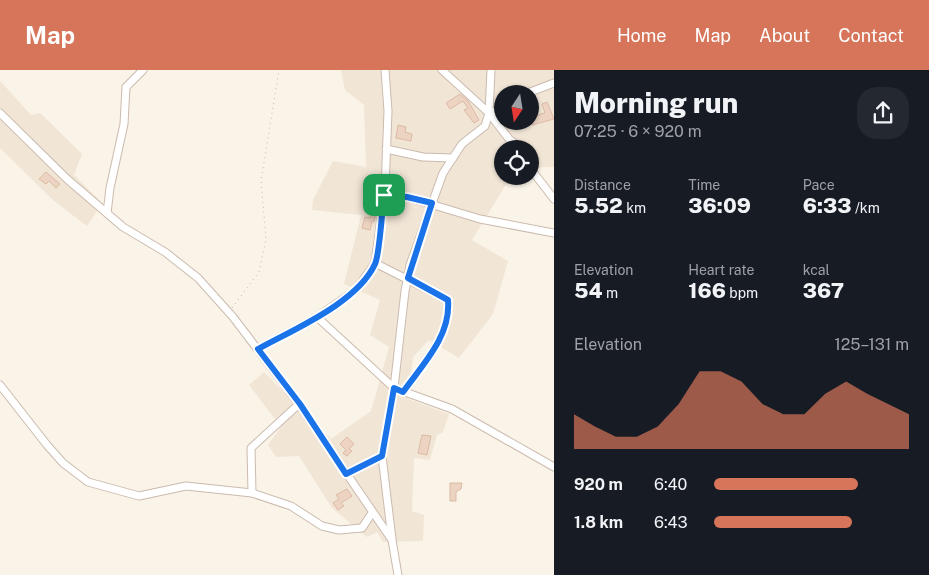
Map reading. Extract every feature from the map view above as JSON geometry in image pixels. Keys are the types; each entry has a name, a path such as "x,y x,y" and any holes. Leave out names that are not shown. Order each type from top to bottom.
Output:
{"street":[{"path":"107,213 110,188 124,124 126,87 143,70"},
{"path":"258,349 317,317 356,290 376,263 384,195 388,111 385,70"},
{"path":"442,70 488,113 510,140"},
{"path":"398,575 382,456 394,388 408,278 443,173 462,144 485,126 488,113 491,70"},
{"path":"539,89 554,83"},
{"path":"488,113 494,112"},
{"path":"0,113 46,159 123,227 165,252 198,278 229,312 300,404 392,540"},
{"path":"386,149 423,157 453,158"},
{"path":"539,180 554,199"},
{"path":"384,195 407,197 480,219 554,233"},
{"path":"376,263 448,300 449,314 440,340 403,392"},
{"path":"317,317 394,388 452,409 554,467"},
{"path":"0,385 47,446 64,463 88,482 139,496 186,486 252,493 291,506 322,526 340,530 362,528 372,513"},
{"path":"252,493 251,448 300,404"},
{"path":"346,474 382,456"}],"path":[{"path":"229,312 258,272 266,239 261,181 279,70"}],"shaded area":[{"path":"341,70 554,70 554,167 539,168 539,140 494,140 494,185 506,185 472,240 508,261 493,314 459,358 429,340 413,357 408,399 449,414 443,432 437,435 430,460 414,458 412,511 424,515 423,541 383,542 377,532 367,537 332,508 299,456 276,457 268,445 281,427 249,385 264,372 331,439 371,411 389,347 370,335 380,300 344,284 361,215 312,210 313,200 333,161 366,167 364,105 345,90"},
{"path":"0,81 31,115 40,113 82,154 74,175 102,203 87,226 53,200 0,148"}],"building":[{"path":"460,94 468,101 479,120 474,123 464,110 468,108 463,101 450,109 446,103"},
{"path":"547,102 554,119 539,123 539,115 545,113 542,104"},
{"path":"398,125 406,127 405,132 412,134 411,141 396,138"},
{"path":"46,172 60,184 56,188 49,181 46,184 39,179"},
{"path":"373,204 377,205 374,222 372,221 370,230 362,228 365,217 370,218"},
{"path":"422,435 431,436 427,455 418,453"},
{"path":"347,437 354,444 349,449 352,451 347,456 343,453 346,450 340,444"},
{"path":"450,483 462,483 461,489 456,492 456,501 450,501"},
{"path":"347,489 352,496 341,503 344,506 338,510 333,503 339,499 336,495"}],"route":[{"path":"384,195 407,197 432,203 410,265 408,278 448,300 449,314 440,340 403,392 394,388 382,456 346,474 300,404 258,349 317,317 356,290 376,263 384,195"}]}
